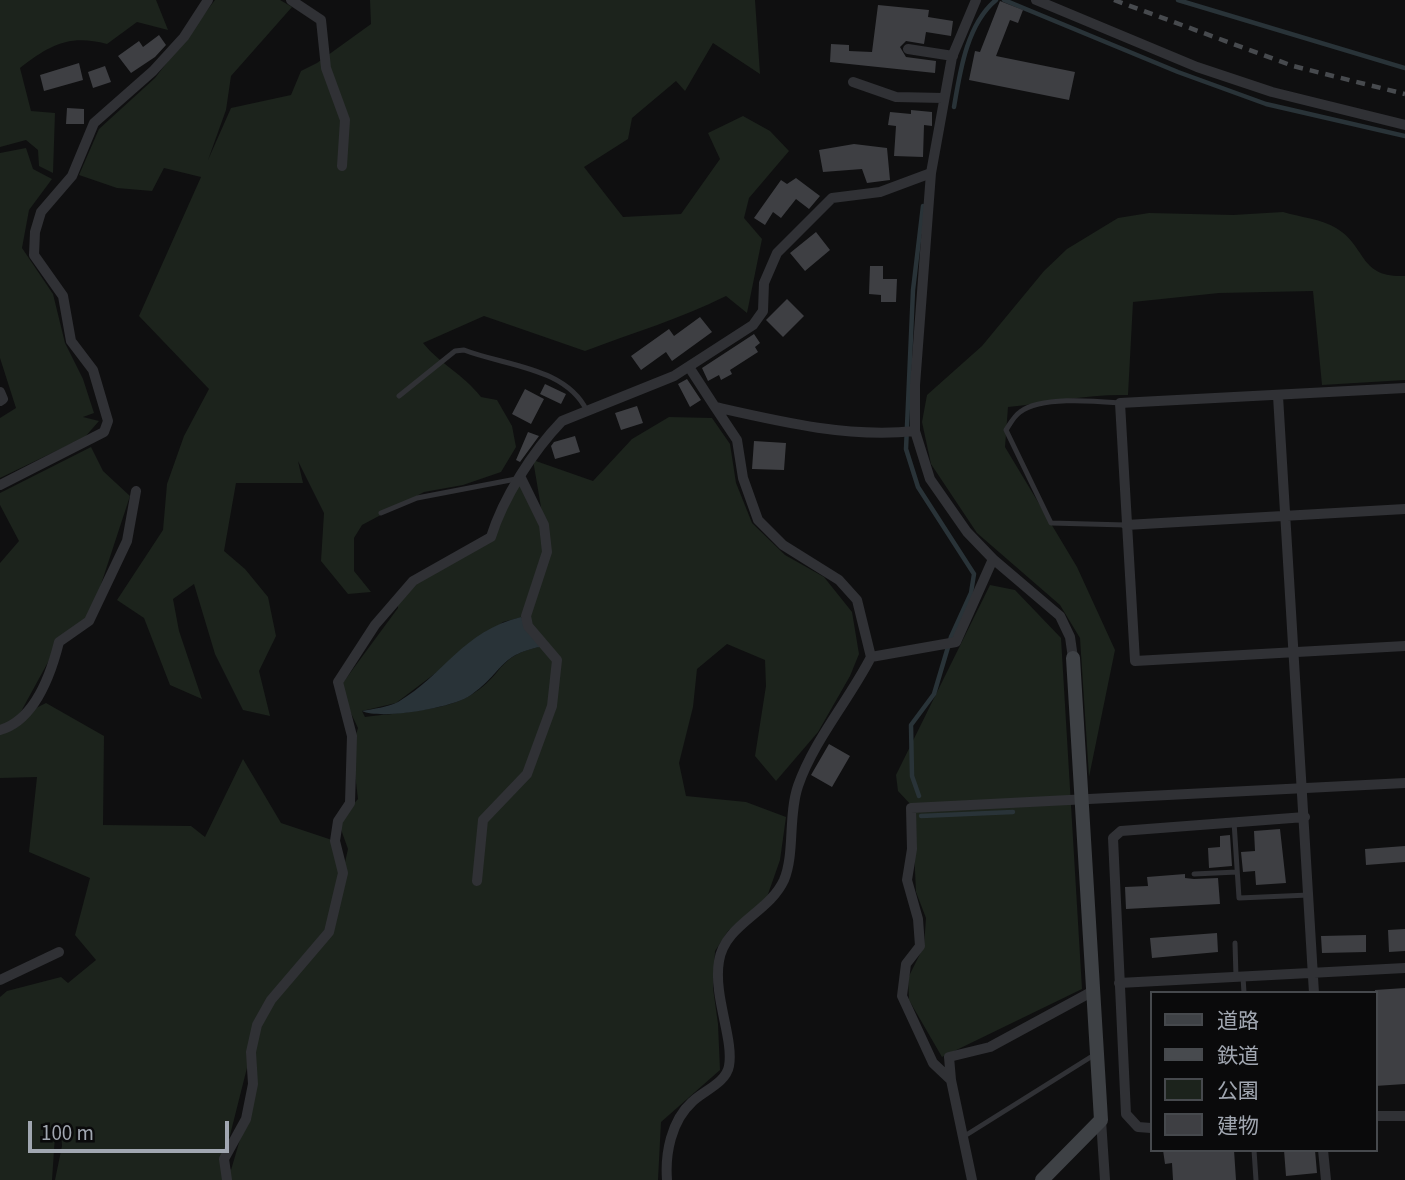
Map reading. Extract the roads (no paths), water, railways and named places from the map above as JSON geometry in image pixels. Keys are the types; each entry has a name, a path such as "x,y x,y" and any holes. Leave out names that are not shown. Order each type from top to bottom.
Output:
{"street":[{"path":"0,485 104,432 108,421 93,370 71,341 63,296 34,255 35,232 41,212 72,176 94,123 153,72 184,37 208,0"},
{"path":"291,0 321,20 327,68 345,120 342,166"},
{"path":"976,0 953,56 930,174 915,385 915,431 930,479 967,532 993,559 1060,616 1070,637 1083,800 1105,1180"},
{"path":"1036,0 1185,62 1260,88 1405,125"},
{"path":"908,49 953,56"},
{"path":"853,82 896,97 943,98"},
{"path":"227,1180 224,1159 246,1119 251,1095 251,1052 257,1025 271,1000 329,932 343,873 335,841 338,821 350,803 352,736 338,682 375,625 413,581 491,537 500,507 549,435 562,421 674,376 753,326 763,311 764,283 777,253 832,198 880,192 930,174"},
{"path":"667,1180 665,1159 672,1134 689,1104 723,1078 729,1067 718,999 719,958 737,928 772,899 784,879 798,788 871,657 857,600 839,580 783,545 758,520 743,478 737,439 689,367"},
{"path":"1405,388 1120,403 1135,660 1293,654 1405,646"},
{"path":"0,392 4,399 0,401"},
{"path":"1278,396 1314,991"},
{"path":"715,407 798,426 897,433 915,431"},
{"path":"477,881 483,820 527,774 552,706 557,676 557,660 528,626 527,616 547,552 544,525 521,478"},
{"path":"0,730 13,726 32,706 53,665 59,642 89,621 127,541 136,491"},
{"path":"1126,525 1405,509"},
{"path":"871,657 956,642 993,559"},
{"path":"951,1080 933,1063 902,996 906,964 920,946 918,919 907,880 912,849 911,808 1405,783"},
{"path":"1150,1128 1138,1126 1126,1114 1114,838 1121,831 1305,817"},
{"path":"0,980 59,952"},
{"path":"1119,983 1405,968"},
{"path":"972,1180 951,1080 949,1057 990,1047 1095,990"},
{"path":"1377,1116 1405,1116"},
{"path":"1042,1180 1101,1120"},
{"path":"1323,1152 1326,1180"}],"lane":[{"path":"398,396 455,351 464,350 547,375 579,395 587,411"},
{"path":"1120,403 1074,401 1034,404 1018,413 1006,430 1051,523 1126,525"},
{"path":"380,513 417,498 521,478"},
{"path":"1234,822 1239,898 1308,895"},
{"path":"1194,874 1237,872"},
{"path":"1235,943 1244,991"},
{"path":"963,1137 1097,1054"},
{"path":"1254,1152 1256,1180"}],"waterway":[{"path":"954,107 966,49 978,22 996,0"},
{"path":"1004,0 1178,72 1266,104 1405,136"},
{"path":"1178,0 1405,68"},
{"path":"919,796 912,776 911,725 934,694 951,637 971,593 974,574 918,487 906,449 913,290 923,206"},
{"path":"921,816 1013,812"}],"railway":[{"path":"1114,0 1293,66 1405,94"}]}
